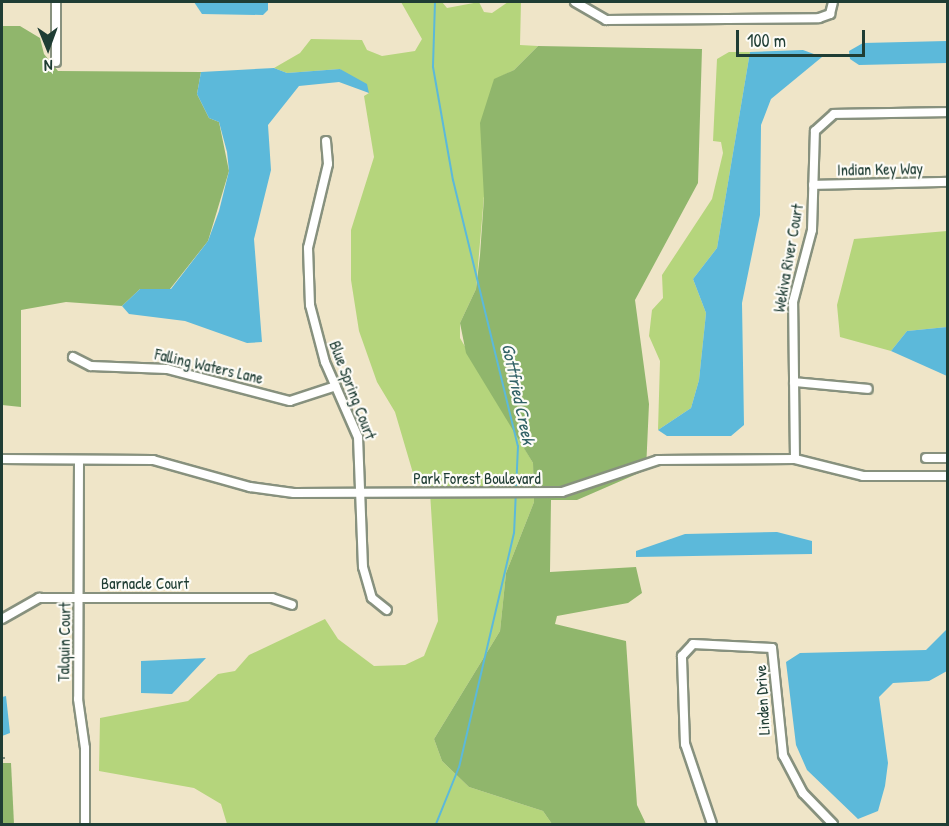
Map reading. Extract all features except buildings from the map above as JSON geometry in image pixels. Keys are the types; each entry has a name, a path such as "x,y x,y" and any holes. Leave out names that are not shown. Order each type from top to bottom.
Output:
{"street":[{"path":"56,2 56,62"},
{"path":"575,2 606,20 826,17 833,2"},
{"name":"Wekiva River Court","path":"795,459 793,302 812,230 813,138 830,115 948,112"},
{"name":"Blue Spring Court","path":"326,141 328,164 311,220 307,277 316,333 358,437 366,583 372,598 387,610"},
{"name":"Indian Key Way","path":"813,184 948,182"},
{"name":"Falling Waters Lane","path":"73,357 91,366 167,369 290,401 336,386"},
{"path":"794,382 868,389"},
{"path":"926,458 948,458"},
{"name":"Park Forest Boulevard","path":"2,459 153,460 274,492 562,492 648,461 795,459 863,476 948,476"},
{"name":"Talquin Court","path":"79,460 85,825"},
{"name":"Barnacle Court","path":"2,619 39,598 272,598 292,605"},
{"name":"Linden Drive","path":"712,825 685,744 682,656 693,644 772,648 783,755 803,793 833,825"}],"green space":[{"path":"401,2 442,2 447,8 479,2 484,12 492,13 508,2 521,2 520,45 538,46 514,70 494,80 476,289 460,323 460,338 533,463 534,502 506,573 500,631 434,739 442,761 469,787 543,811 552,824 227,824 221,804 194,788 99,771 100,718 188,701 218,674 235,671 249,655 325,619 338,639 374,666 405,665 424,656 438,621 430,492 415,480 395,412 377,382 359,331 351,280 351,230 374,157 364,96 369,93 340,69 287,73 274,68 300,53 311,39 362,40 367,50 382,56 415,51 422,39"},
{"path":"2,26 20,26 40,38 44,54 58,71 201,72 197,94 209,118 219,122 229,171 208,241 170,289 140,289 122,306 66,302 21,310 21,407 2,405"},
{"path":"538,46 702,49 698,183 635,300 649,404 646,470 577,500 551,500 550,572 636,567 642,593 628,603 557,616 555,624 626,641 637,805 646,824 552,824 543,811 469,787 442,761 434,739 500,631 506,573 534,502 533,463 466,353 460,323 476,289 480,255 484,198 480,123 494,79 514,70"},
{"path":"729,52 750,52 717,248 693,279 706,313 699,380 691,408 658,430 660,361 649,336 652,310 663,298 662,275 712,199 723,153 721,142 713,141 717,59"},
{"path":"947,231 947,327 907,331 891,351 840,337 837,305 854,239"},
{"path":"2,763 11,763 14,824 2,824"}],"water":[{"path":"194,2 268,2 268,10 263,15 202,14"},
{"path":"947,41 947,63 859,65 850,59 849,51 863,43"},
{"path":"803,50 822,57 771,99 761,125 760,215 742,303 744,425 731,436 667,436 658,430 691,408 699,380 706,313 693,279 717,248 750,52"},
{"path":"274,68 287,73 340,69 367,84 369,93 339,82 299,86 268,125 271,170 254,239 262,342 247,343 185,321 129,314 122,306 140,289 171,289 208,241 219,211 229,171 227,152 219,122 209,118 197,94 201,72"},
{"path":"947,327 947,376 891,351 907,331"},
{"path":"777,532 812,541 812,554 636,557 636,551 685,534"},
{"path":"947,629 947,671 929,681 893,683 879,697 888,763 885,786 878,811 858,819 807,770 796,745 786,662 800,653 926,650"},
{"path":"206,658 172,694 141,693 141,661"},
{"path":"6,696 10,733 2,736 2,697"}],"waterway":[{"name":"Gottfried Creek","path":"435,2 433,67 453,180 518,446 514,533 459,767 436,824"}]}
